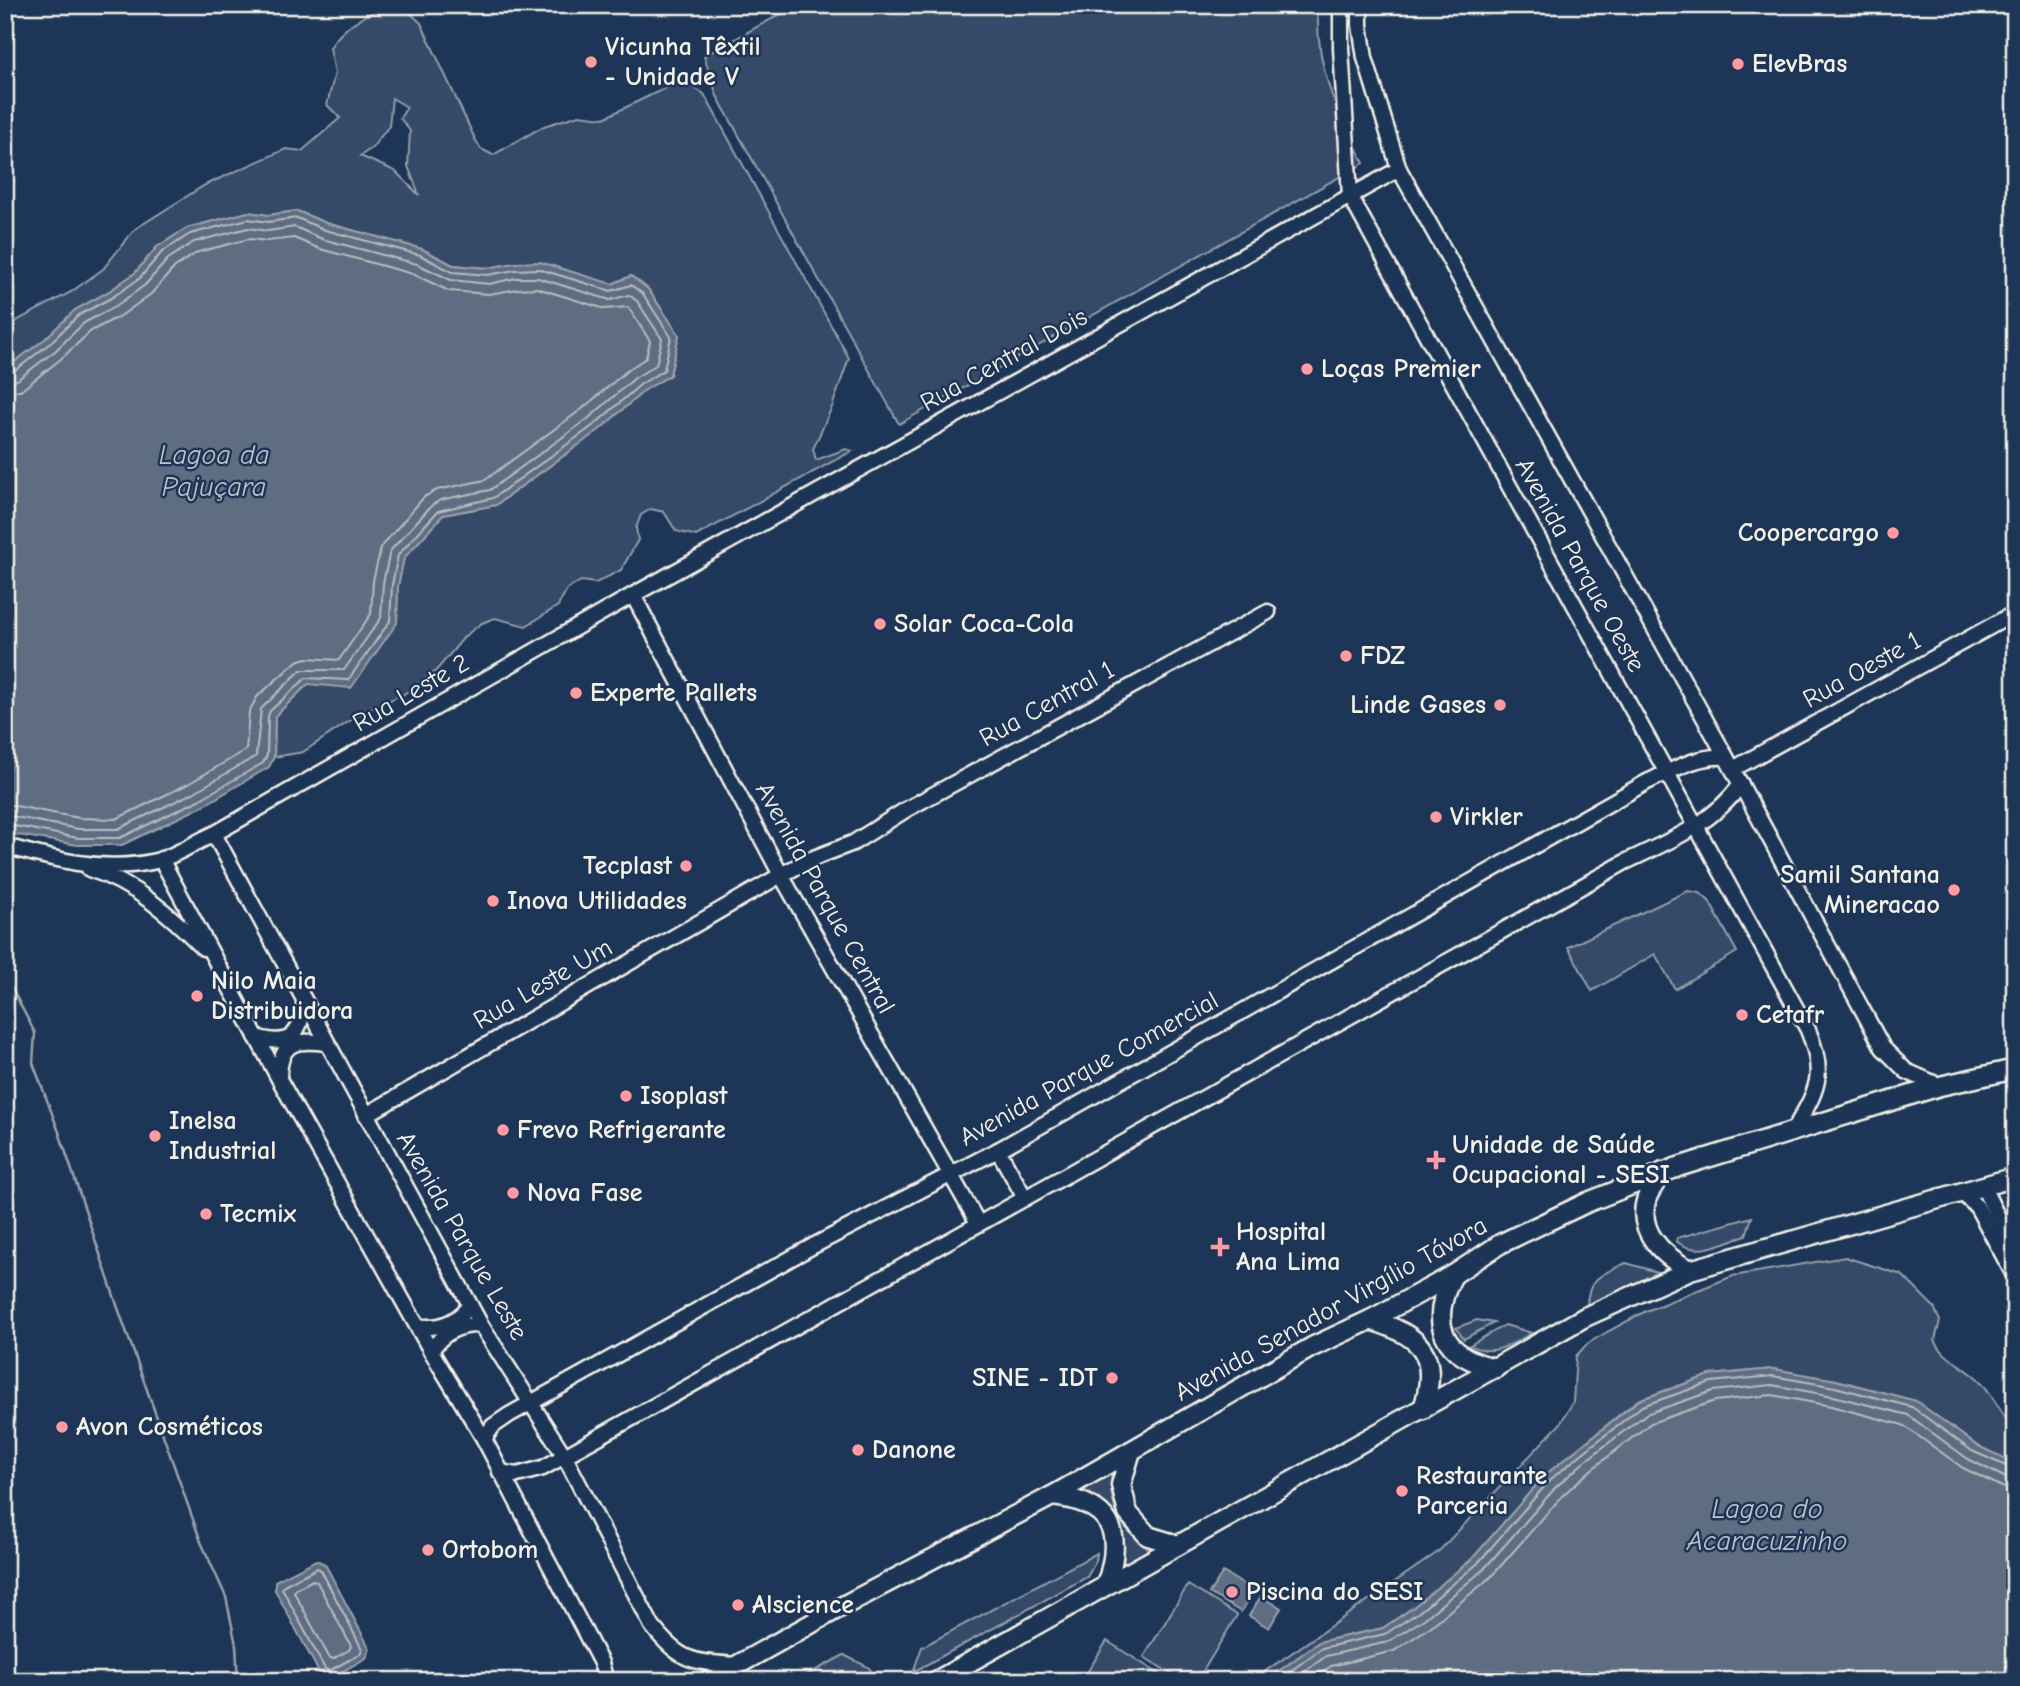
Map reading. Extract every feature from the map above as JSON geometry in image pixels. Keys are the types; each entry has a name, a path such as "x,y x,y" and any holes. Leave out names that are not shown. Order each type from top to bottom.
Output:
{"main road":[{"name":"Avenida Senador Virgílio Távora","path":"709,1681 839,1608 1052,1496 1312,1347 1370,1320 1453,1275 1500,1244 1588,1202 1663,1171 1940,1086 2015,1069"},
{"path":"1663,1171 1648,1194 1645,1206 1646,1225 1652,1240 1661,1251 1690,1270"},
{"path":"936,1681 1585,1317 1690,1270 2015,1177"},
{"path":"1453,1275 1440,1307 1442,1329 1450,1345 1461,1355 1481,1365 1496,1368"},
{"path":"1370,1320 1407,1334 1423,1351 1430,1377 1423,1409"},
{"path":"1131,1451 1121,1485 1128,1513 1148,1536 1178,1545"},
{"path":"1052,1496 1085,1502 1096,1509 1110,1526 1115,1537 1115,1549 1106,1585"}],"street":[{"name":"Avenida Parque Oeste","path":"1341,5 1350,195 1808,1030 1818,1054 1819,1072 1810,1103 1793,1131"},
{"name":"Avenida Parque Oeste","path":"1360,5 1365,58 1399,169 1741,784 1883,1048 1906,1071 1940,1086"},
{"name":"Rua Central Dois","path":"632,595 1399,169"},
{"name":"Rua Leste 2","path":"214,834 632,595"},
{"name":"Avenida Parque Central","path":"632,595 781,875 978,1223"},
{"name":"Rua Central 1","path":"781,875 811,859 853,843 907,809 1268,612"},
{"name":"Rua Oeste 1","path":"1729,763 2015,613"},
{"name":"Avenida Parque Comercial","path":"484,1439 493,1426 533,1403 813,1246 998,1150 1666,773 1703,758 1729,763"},
{"path":"500,1472 507,1475 531,1473 564,1455 1615,868 1696,826 1723,806 1741,784"},
{"path":"74,864 108,866 161,859 214,834"},
{"name":"Avenida Parque Leste","path":"214,834 304,1004 481,1325 564,1455 652,1626 667,1646 685,1658 702,1663 736,1665"},
{"path":"5,846 74,864 117,881 150,900 191,935 214,960"},
{"path":"161,859 279,1079 431,1351 484,1439 601,1663 606,1681"},
{"name":"Rua Leste Um","path":"366,1115 781,875"},
{"path":"256,1037 277,1042 292,1036 302,1023 304,1004"},
{"path":"279,1079 281,1057 291,1045 308,1041 326,1044"},
{"path":"998,1150 1025,1198"},
{"path":"1982,1185 2015,1252"},
{"path":"1960,1191 1977,1207 2015,1277"},
{"path":"418,1326 431,1328 450,1323 470,1304"},
{"path":"431,1351 440,1339 452,1330 466,1325 481,1325"}],"shaded area":[{"path":"402,5 421,23 475,139 481,149 493,155 544,126 579,115 604,118 682,80 704,94 849,358 832,407 813,449 816,460 846,449 852,451 696,536 676,531 664,512 651,509 641,515 636,528 638,540 621,570 596,583 581,581 567,589 558,606 526,626 495,618 482,623 465,636 436,671 404,694 365,711 303,752 274,757 275,716 308,684 397,623 398,586 404,558 443,515 496,505 599,430 645,390 670,375 679,335 648,289 631,276 612,284 515,263 488,268 453,265 422,249 326,223 297,211 268,215 248,212 187,228 157,247 135,273 75,310 45,339 5,369 5,327 71,292 103,269 135,229 205,185 286,149 302,151 340,118 327,105 335,73 330,48 349,27 383,8","holes":["392,98 407,107 400,118 410,131 408,166 419,195 395,171 360,156 372,148 389,126"]},
{"path":"797,5 1318,5 1320,49 1329,88 1364,163 899,424 717,96 704,56"},
{"path":"1688,891 1700,893 1709,901 1737,952 1675,989 1655,954 1592,991 1568,947"},
{"path":"1752,1217 1746,1235 1719,1245 1701,1249 1684,1246 1676,1241 1677,1238"},
{"path":"1845,1257 1902,1275 1934,1307 1940,1321 1935,1340 1939,1347 1983,1384 2015,1430 2015,1464 1976,1445 1915,1401 1836,1380 1773,1369 1710,1375 1638,1400 1545,1475 1472,1559 1415,1606 1383,1628 1319,1642 1265,1681 1251,1681 1438,1552 1560,1424 1573,1402 1576,1356 1587,1344 1646,1311 1733,1276"},
{"path":"1626,1263 1661,1273 1587,1306 1590,1289 1598,1278"},
{"path":"1477,1320 1494,1323 1464,1339 1456,1328"},
{"path":"1505,1325 1532,1333 1494,1350 1478,1349 1470,1345"},
{"path":"1112,1473 1112,1497 1119,1518 1133,1535 1153,1549 1123,1566 1123,1541 1116,1521 1103,1504 1083,1489"},
{"path":"1097,1553 1096,1561 1087,1577 913,1672 922,1647"},
{"path":"1188,1585 1237,1615 1197,1681 1183,1681 1144,1657"},
{"path":"1107,1641 1167,1679 1167,1681 1083,1679"},
{"path":"844,1655 868,1667 880,1681 849,1681 834,1675 825,1675 809,1681 796,1681"}],"water":[{"name":"Lagoa da Pajuçara","path":"297,211 326,223 422,249 453,265 488,268 540,262 612,284 631,276 648,289 679,335 670,375 645,390 599,430 496,505 443,515 404,558 398,586 397,623 351,688 308,684 275,716 274,757 269,767 201,807 122,845 77,845 13,834 5,829 5,369 45,339 75,310 135,273 157,247 187,228 248,212 268,215"},
{"name":"Lagoa do Acaracuzinho","path":"1773,1369 1836,1380 1916,1401 1976,1445 2015,1464 2015,1681 1265,1681 1319,1642 1383,1628 1415,1606 1472,1559 1545,1475 1639,1400 1710,1375"},
{"path":"316,1560 325,1564 370,1649 366,1658 331,1678 321,1676 275,1590 275,1581"},
{"name":"Piscina do SESI","path":"1223,1572 1254,1591 1241,1612 1209,1593"},
{"path":"1261,1596 1281,1608 1269,1628 1249,1616"}],"waterway":[{"path":"5,975 35,1033 33,1063 201,1542 226,1597 236,1645 238,1681"}],"place":[{"name":"Vicunha Têxtil - Unidade V","path":"591,62"},
{"name":"ElevBras","path":"1738,64"},
{"name":"Loças Premier","path":"1307,369"},
{"name":"Coopercargo","path":"1893,533"},
{"name":"Solar Coca-Cola","path":"880,624"},
{"name":"FDZ","path":"1346,656"},
{"name":"Experte Pallets","path":"576,693"},
{"name":"Linde Gases","path":"1500,705"},
{"name":"Virkler","path":"1436,817"},
{"name":"Tecplast","path":"686,866"},
{"name":"Samil Santana Mineracao","path":"1954,890"},
{"name":"Inova Utilidades","path":"493,901"},
{"name":"Nilo Maia Distribuidora","path":"197,996"},
{"name":"Cetafr","path":"1742,1015"},
{"name":"Isoplast","path":"626,1096"},
{"name":"Frevo Refrigerante","path":"503,1130"},
{"name":"Inelsa Industrial","path":"155,1136"},
{"name":"Unidade de Saúde Ocupacional - SESI","path":"1436,1160"},
{"name":"Nova Fase","path":"513,1193"},
{"name":"Tecmix","path":"206,1214"},
{"name":"Hospital Ana Lima","path":"1220,1247"},
{"name":"SINE - IDT","path":"1112,1378"},
{"name":"Avon Cosméticos","path":"62,1427"},
{"name":"Danone","path":"858,1450"},
{"name":"Restaurante Parceria","path":"1402,1491"},
{"name":"Ortobom","path":"428,1550"},
{"name":"Piscina do SESI","path":"1232,1592"},
{"name":"Alscience","path":"738,1605"}]}
